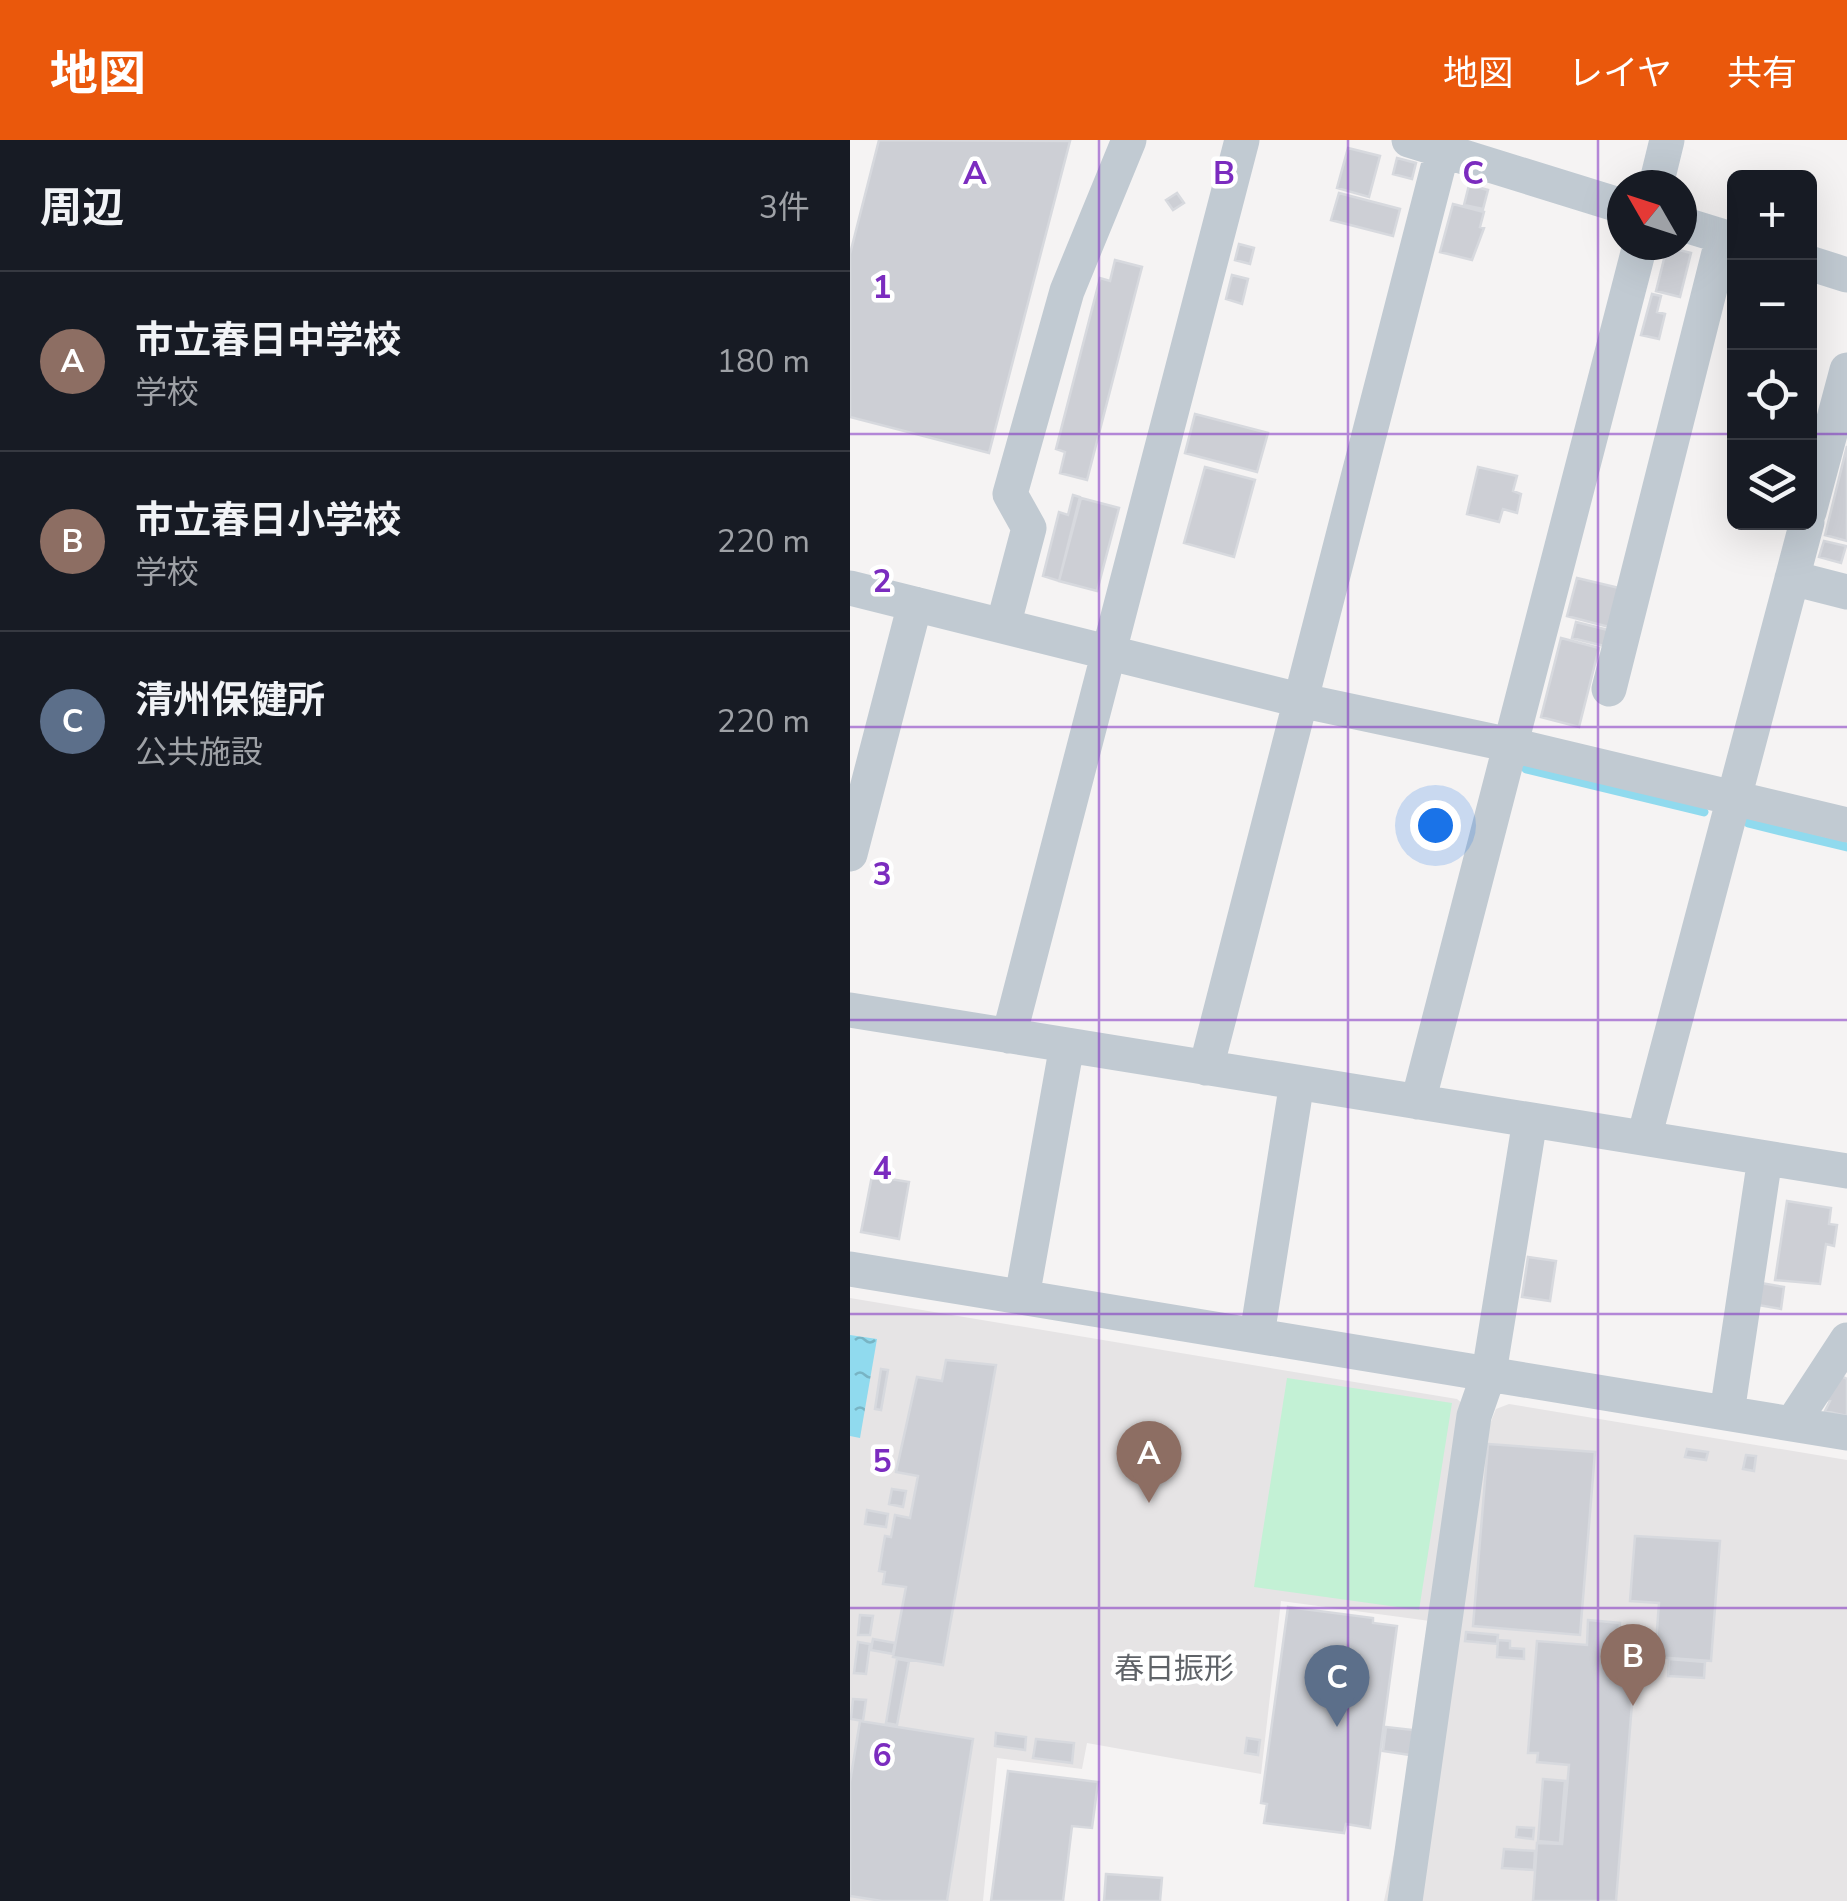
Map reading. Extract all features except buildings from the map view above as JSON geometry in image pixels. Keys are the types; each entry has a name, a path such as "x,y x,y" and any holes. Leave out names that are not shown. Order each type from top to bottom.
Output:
{"street":[{"path":"1003,626 1029,528 1010,494 1066,291 1130,140"},
{"path":"1009,1036 1242,140"},
{"path":"1660,170 1668,140"},
{"path":"1206,1068 1299,700 1432,143 1607,201"},
{"path":"1697,229 1727,238"},
{"path":"1609,689 1727,246"},
{"path":"1418,1102 1636,260"},
{"path":"1817,266 1847,275"},
{"path":"1817,485 1847,370"},
{"path":"1644,1138 1805,530"},
{"path":"1792,578 1847,592"},
{"path":"850,588 1299,700 1510,745 1847,826"},
{"path":"850,854 915,604"},
{"path":"850,1010 1847,1171"},
{"path":"1022,1297 1067,1045"},
{"path":"1257,1335 1296,1082"},
{"path":"1406,1901 1474,1416 1489,1373 1530,1120"},
{"path":"1727,1413 1765,1158"},
{"path":"850,1269 1847,1433"},
{"path":"1792,1424 1847,1340"}],"shaded area":[{"path":"850,1298 1457,1399 1464,1405 1481,1446 1496,1409 1509,1404 1847,1460 1847,1901 1384,1901 1408,1789 1430,1621 1281,1601 1261,1774 1087,1743 1082,1769 997,1758 983,1901 850,1901"}],"green space":[{"path":"1287,1378 1452,1403 1419,1610 1254,1587"}],"water":[{"path":"850,1335 877,1339 860,1438 850,1436"}],"waterway":[{"path":"1526,769 1704,812"},
{"path":"1748,823 1847,847"}],"place":[{"name":"市立春日中学校","path":"1149,1503"},
{"name":"市立春日小学校","path":"1633,1706"},
{"name":"清州保健所","path":"1337,1727"}],"district":[{"name":"春日振形","path":"1174,1669"}]}
